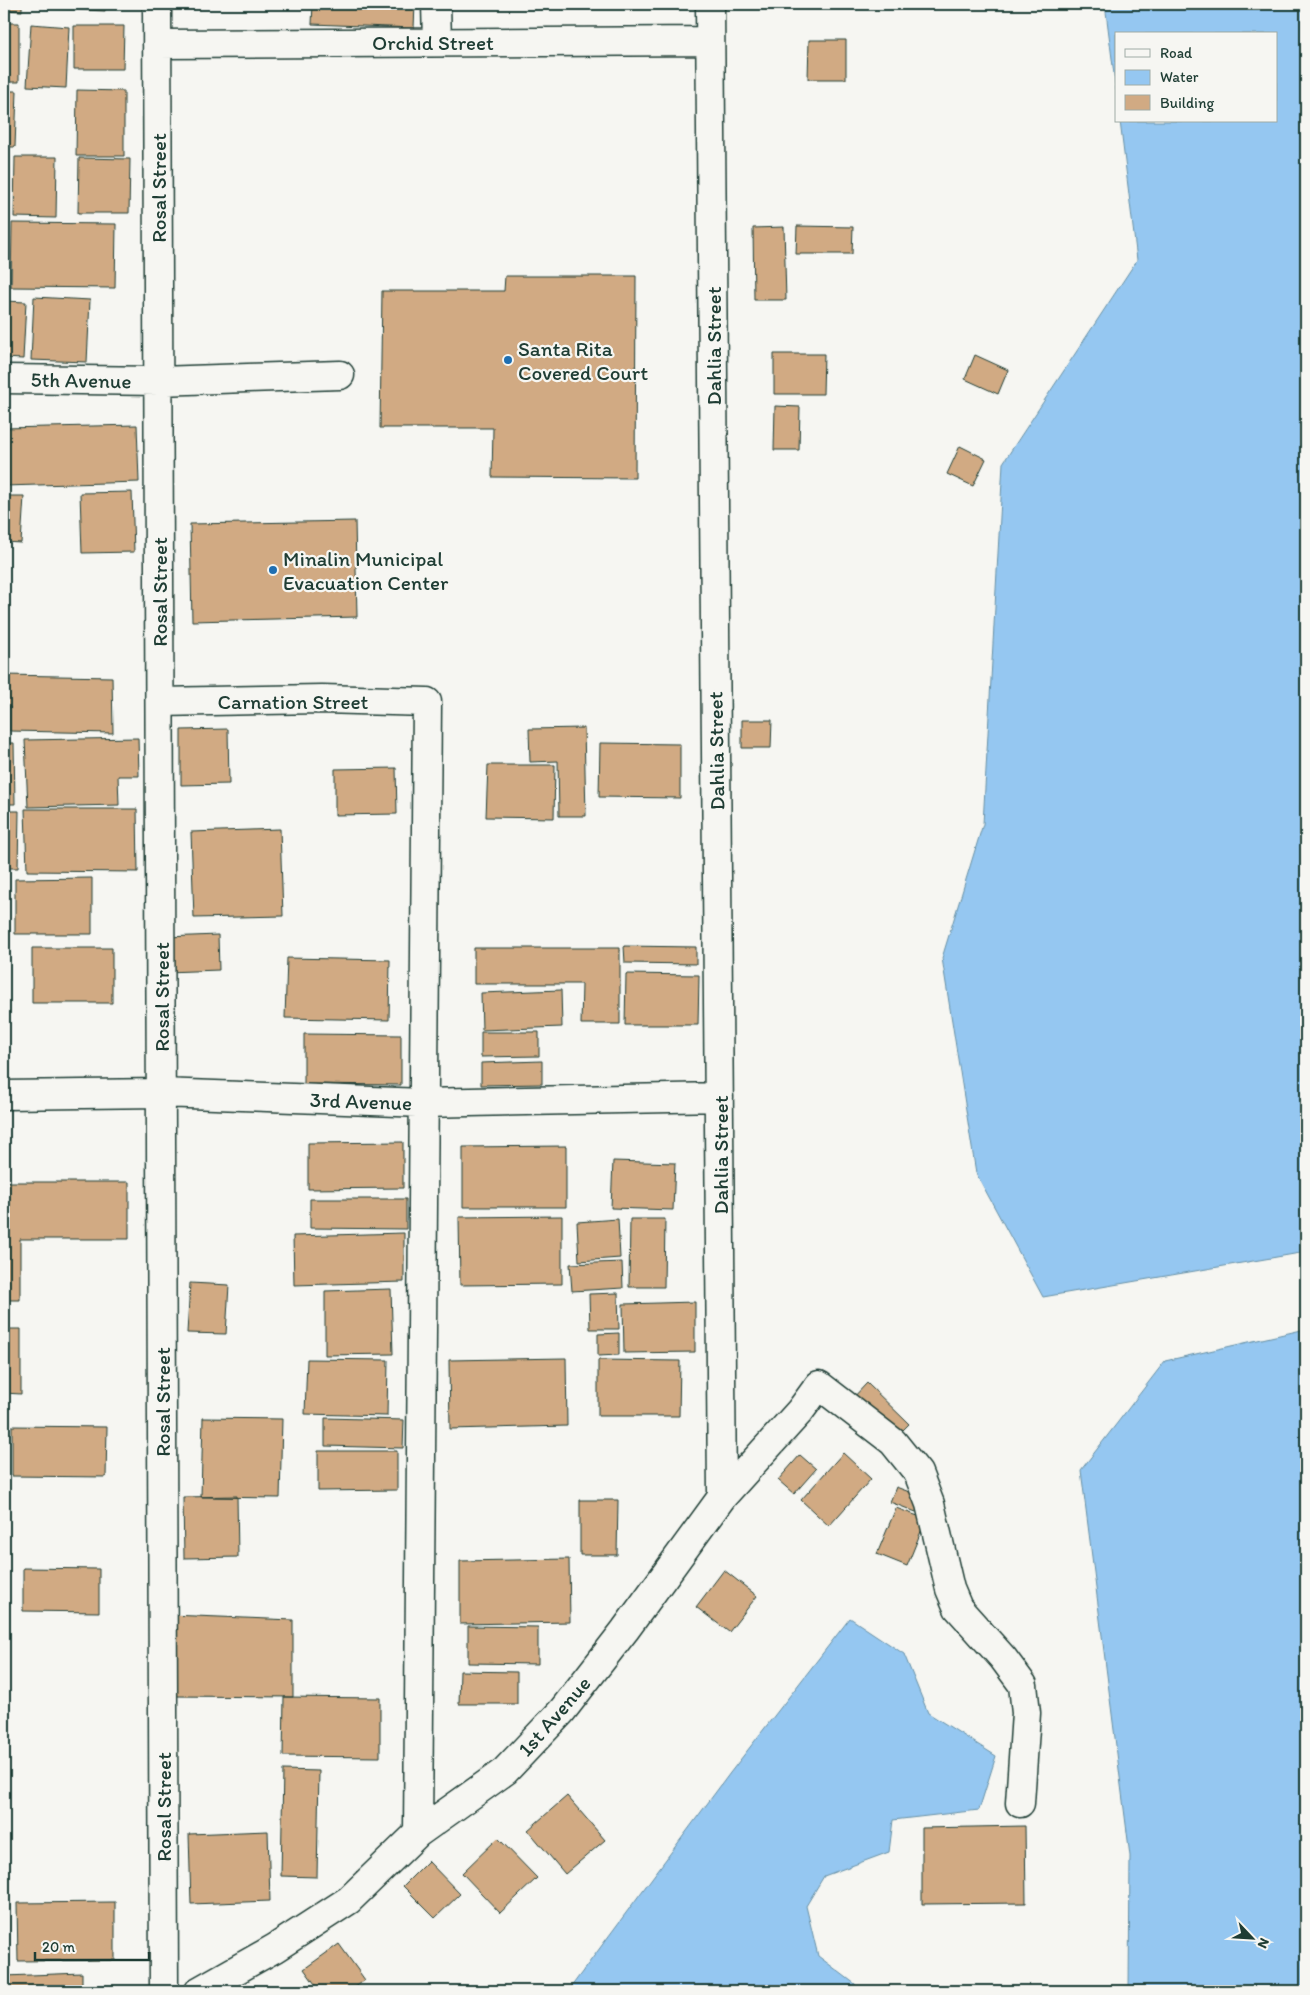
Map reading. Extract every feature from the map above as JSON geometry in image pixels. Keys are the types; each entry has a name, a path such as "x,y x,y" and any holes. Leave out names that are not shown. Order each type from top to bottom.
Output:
{"street":[{"name":"Rosal Street","path":"157,4 164,1991"},
{"path":"436,4 436,42"},
{"name":"Dahlia Street","path":"710,4 722,1497"},
{"name":"Orchid Street","path":"157,44 710,41"},
{"name":"5th Avenue","path":"4,379 158,381 340,374"},
{"name":"Carnation Street","path":"160,702 322,700 427,702 423,1103"},
{"name":"3rd Avenue","path":"4,1095 161,1093 423,1103 719,1097"},
{"path":"418,1833 423,1103"},
{"name":"1st Avenue","path":"199,1991 275,1948 349,1900 418,1833 505,1771 562,1711 625,1630 722,1497 800,1411 819,1385 893,1442 918,1473 930,1504 950,1589 958,1608 1003,1658 1023,1685 1026,1713 1020,1803"}],"water":[{"path":"1105,4 1306,4 1306,1252 1043,1297 976,1173 942,958 983,824 1003,463 1137,260 1120,122 1278,122 1278,32 1115,32 1115,82"},
{"path":"1306,1329 1306,1991 1129,1991 1130,1856 1081,1470 1165,1361"},
{"path":"850,1618 904,1654 928,1713 996,1756 979,1810 893,1820 889,1852 824,1876 806,1906 818,1956 855,1984 857,1991 568,1991 730,1773"}],"building":[{"path":"4,4 22,4 22,11 4,10"},
{"path":"44,4 106,4 105,11 44,8"},
{"path":"313,4 415,4 414,28 312,24"},
{"path":"4,23 19,23 19,82 4,82"},
{"path":"31,24 69,27 66,88 27,86"},
{"path":"74,26 124,26 123,69 74,69"},
{"path":"809,40 846,40 846,79 808,79"},
{"path":"77,90 124,91 124,156 76,156"},
{"path":"4,91 17,91 15,147 4,147"},
{"path":"15,157 57,157 56,218 14,217"},
{"path":"79,158 130,159 129,213 78,213"},
{"path":"12,223 116,224 115,288 11,287"},
{"path":"797,226 853,227 852,254 796,254"},
{"path":"784,227 786,300 754,300 753,228"},
{"name":"Santa Rita Covered Court","path":"505,276 636,276 635,478 492,477 493,428 380,428 382,291 504,291"},
{"path":"34,297 90,300 87,362 31,360"},
{"path":"4,301 26,302 23,359 4,358"},
{"path":"774,354 824,354 823,394 774,394"},
{"path":"975,355 1008,370 998,394 965,379"},
{"path":"775,406 800,407 799,450 774,450"},
{"path":"137,425 139,482 4,486 4,428"},
{"path":"960,446 986,459 973,486 947,474"},
{"path":"132,492 134,552 82,553 80,493"},
{"path":"4,496 24,496 21,543 4,542"},
{"name":"Minalin Municipal Evacuation Center","path":"355,521 357,617 192,621 190,524"},
{"path":"4,675 112,677 113,733 10,731 10,707 4,707"},
{"path":"742,720 772,720 771,748 742,748"},
{"path":"584,728 586,816 559,816 558,761 530,762 529,729"},
{"path":"228,729 229,784 181,785 181,730"},
{"path":"138,738 139,776 118,776 119,805 28,807 25,740"},
{"path":"4,743 14,743 15,804 4,804"},
{"path":"600,743 680,744 680,798 599,797"},
{"path":"488,765 555,765 554,818 486,817"},
{"path":"396,768 397,814 335,815 335,769"},
{"path":"25,809 137,809 138,872 27,871"},
{"path":"4,811 19,811 18,868 4,868"},
{"path":"280,829 283,916 194,918 191,832"},
{"path":"92,878 92,934 15,934 15,879"},
{"path":"218,935 219,970 167,972 166,937"},
{"path":"624,946 696,947 696,964 625,963"},
{"path":"32,948 112,948 112,1003 32,1003"},
{"path":"474,948 620,948 620,1024 581,1024 582,984 474,984"},
{"path":"287,958 390,960 389,1020 285,1018"},
{"path":"626,974 699,975 698,1025 625,1025"},
{"path":"561,990 562,1027 482,1030 481,993"},
{"path":"481,1032 539,1032 539,1056 481,1057"},
{"path":"304,1034 401,1035 401,1085 304,1084"},
{"path":"542,1061 542,1084 481,1085 481,1063"},
{"path":"403,1142 403,1188 308,1189 308,1143"},
{"path":"566,1146 566,1207 463,1207 463,1147"},
{"path":"613,1161 675,1163 673,1210 611,1208"},
{"path":"4,1182 129,1182 129,1239 20,1239 20,1300 4,1300"},
{"path":"310,1199 406,1199 406,1229 310,1228"},
{"path":"562,1216 562,1284 460,1285 459,1217"},
{"path":"618,1219 620,1258 579,1261 577,1222"},
{"path":"630,1219 665,1219 664,1287 629,1287"},
{"path":"404,1233 404,1282 294,1285 293,1236"},
{"path":"622,1262 623,1288 572,1291 570,1264"},
{"path":"190,1283 229,1285 226,1334 187,1333"},
{"path":"391,1289 393,1354 325,1355 325,1291"},
{"path":"618,1293 619,1329 590,1329 589,1294"},
{"path":"695,1302 695,1352 624,1353 623,1304"},
{"path":"4,1329 21,1329 21,1394 4,1393"},
{"path":"619,1333 619,1355 598,1356 598,1334"},
{"path":"566,1358 567,1426 450,1429 449,1360"},
{"path":"307,1359 388,1360 387,1416 305,1414"},
{"path":"598,1360 680,1361 679,1416 598,1416"},
{"path":"867,1383 909,1424 893,1440 851,1400"},
{"path":"203,1418 282,1419 280,1498 201,1497"},
{"path":"325,1418 404,1420 403,1448 325,1446"},
{"path":"12,1426 107,1427 106,1477 12,1476"},
{"path":"318,1451 397,1451 397,1490 318,1491"},
{"path":"843,1453 871,1479 829,1526 801,1500"},
{"path":"800,1455 816,1469 794,1494 778,1480"},
{"path":"896,1487 923,1497 916,1512 890,1502"},
{"path":"237,1496 238,1557 184,1558 183,1497"},
{"path":"580,1500 618,1500 617,1555 580,1555"},
{"path":"896,1508 926,1519 907,1566 877,1554"},
{"path":"569,1559 570,1622 460,1624 460,1561"},
{"path":"23,1568 99,1569 99,1612 23,1611"},
{"path":"724,1570 757,1596 729,1632 696,1607"},
{"path":"170,1615 293,1620 293,1697 173,1696"},
{"path":"468,1626 538,1627 538,1664 468,1663"},
{"path":"460,1671 517,1672 517,1704 459,1704"},
{"path":"284,1697 380,1698 380,1757 283,1756"},
{"path":"283,1770 319,1771 317,1877 281,1876"},
{"path":"567,1796 605,1840 565,1874 528,1830"},
{"path":"1025,1826 1026,1903 922,1904 922,1828"},
{"path":"268,1831 270,1901 191,1904 189,1834"},
{"path":"498,1838 537,1878 500,1913 462,1873"},
{"path":"428,1861 460,1894 435,1918 403,1886"},
{"path":"115,1902 115,1960 18,1961 17,1903"},
{"path":"339,1944 365,1980 350,1991 320,1991 304,1969"},
{"path":"82,1973 82,1991 6,1991 5,1976"}],"place":[{"name":"Santa Rita Covered Court","path":"508,360"},
{"name":"Minalin Municipal Evacuation Center","path":"273,570"}]}
